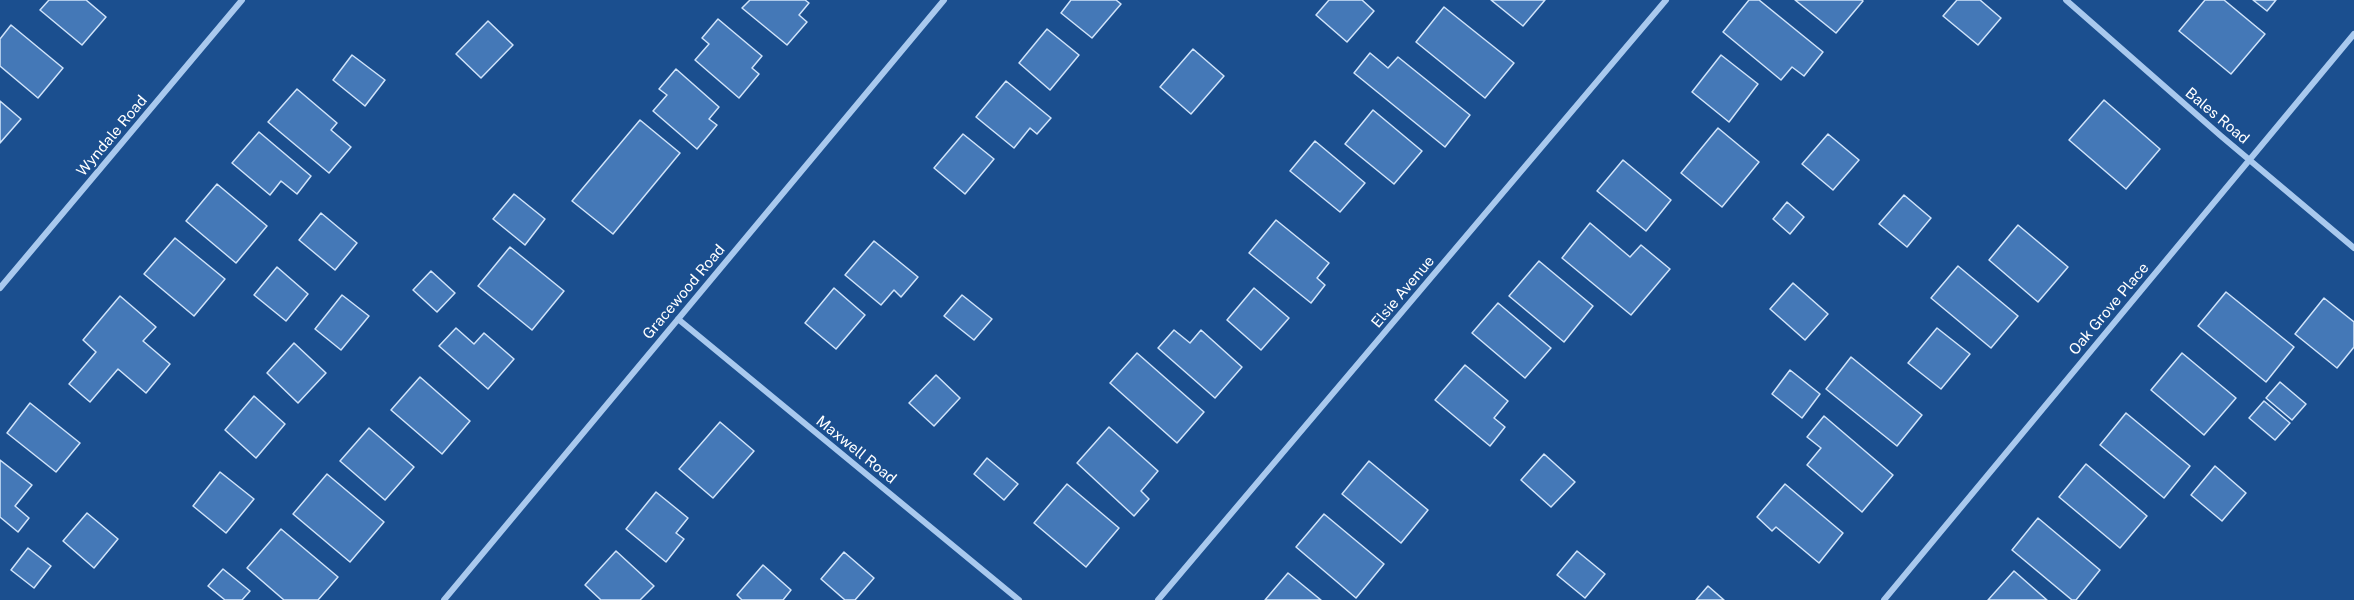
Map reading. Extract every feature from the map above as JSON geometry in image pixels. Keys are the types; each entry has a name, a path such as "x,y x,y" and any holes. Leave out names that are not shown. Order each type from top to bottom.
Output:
{"street":[{"name":"Wyndale Road","path":"0,288 242,0"},
{"name":"Gracewood Road","path":"444,600 944,0"},
{"name":"Elsie Avenue","path":"1158,600 1666,0"},
{"name":"Bales Road","path":"2066,0 2354,248"},
{"name":"Oak Grove Place","path":"1884,600 2354,34"},
{"name":"Maxwell Road","path":"678,319 1020,600"}],"building":[{"path":"49,0 86,0 106,17 82,45 40,10"},
{"path":"750,0 805,0 809,3 799,15 807,22 787,45 742,8"},
{"path":"1071,0 1116,0 1121,4 1092,38 1061,13"},
{"path":"1329,0 1362,0 1374,11 1347,42 1316,15"},
{"path":"1491,0 1545,0 1523,26"},
{"path":"1749,0 1759,0 1823,52 1804,76 1792,67 1781,80 1723,32"},
{"path":"1795,0 1862,0 1863,1 1836,33"},
{"path":"1957,0 1980,0 2001,18 1978,45 1943,16"},
{"path":"2205,0 2224,0 2265,34 2231,74 2179,31"},
{"path":"2253,0 2276,0 2267,11"},
{"path":"1444,7 1514,63 1485,98 1416,42"},
{"path":"718,19 762,56 752,68 759,74 739,98 695,60 709,44 702,38"},
{"path":"488,21 513,45 481,78 456,54"},
{"path":"11,25 63,68 38,98 0,66 0,39"},
{"path":"1047,29 1079,55 1050,90 1019,63"},
{"path":"1193,49 1224,76 1191,114 1160,87"},
{"path":"1370,53 1388,68 1398,57 1470,115 1445,147 1354,73"},
{"path":"352,55 385,80 365,106 333,80"},
{"path":"1721,55 1758,84 1729,122 1692,92"},
{"path":"676,69 719,107 709,119 717,125 697,149 653,111 667,95 659,89"},
{"path":"1006,81 1051,118 1037,134 1030,128 1014,148 976,117"},
{"path":"297,89 337,123 331,130 351,147 329,173 268,122"},
{"path":"2104,100 2160,149 2126,189 2069,140"},
{"path":"0,101 21,119 0,143"},
{"path":"1373,110 1422,151 1394,184 1345,144"},
{"path":"640,120 680,153 613,234 572,201"},
{"path":"1718,128 1759,162 1722,207 1681,173"},
{"path":"259,132 311,176 297,194 281,181 270,195 232,163"},
{"path":"963,134 994,159 965,194 934,168"},
{"path":"1828,134 1859,160 1833,190 1802,164"},
{"path":"1315,141 1365,183 1340,212 1290,171"},
{"path":"1623,160 1671,200 1646,231 1597,191"},
{"path":"217,184 267,226 236,263 186,221"},
{"path":"514,194 545,219 525,245 493,219"},
{"path":"1904,195 1931,218 1907,247 1879,224"},
{"path":"1787,202 1804,217 1790,234 1773,219"},
{"path":"321,213 357,243 335,270 299,240"},
{"path":"1276,220 1329,263 1317,278 1325,285 1311,303 1249,253"},
{"path":"1590,223 1630,257 1641,245 1670,269 1631,315 1562,258"},
{"path":"2018,225 2068,267 2038,302 1989,260"},
{"path":"175,238 225,279 194,316 144,274"},
{"path":"874,241 918,277 901,297 894,290 881,305 845,275"},
{"path":"510,247 564,291 532,330 478,286"},
{"path":"1539,261 1593,306 1564,342 1509,296"},
{"path":"1958,266 2018,316 1991,348 1931,298"},
{"path":"277,267 308,294 286,321 254,295"},
{"path":"431,271 455,293 437,312 413,290"},
{"path":"1793,283 1828,314 1805,340 1770,309"},
{"path":"834,288 865,315 836,349 805,323"},
{"path":"1254,288 1289,318 1261,350 1227,320"},
{"path":"2226,292 2294,347 2266,382 2198,326"},
{"path":"342,295 369,316 341,350 315,329"},
{"path":"962,295 992,319 974,340 944,316"},
{"path":"120,296 156,327 143,341 170,364 146,393 118,369 90,402 69,384 96,352 83,340"},
{"path":"2324,298 2354,322 2354,347 2337,368 2295,334"},
{"path":"1498,303 1551,348 1525,378 1472,333"},
{"path":"456,328 474,344 484,333 514,359 488,389 439,346"},
{"path":"1937,328 1970,354 1941,389 1908,363"},
{"path":"1174,330 1190,343 1201,330 1242,367 1215,398 1158,348"},
{"path":"294,343 326,373 298,403 267,373"},
{"path":"1137,353 1204,412 1177,443 1110,383"},
{"path":"2182,353 2236,398 2204,435 2151,390"},
{"path":"1851,357 1922,415 1897,446 1826,389"},
{"path":"1465,365 1508,401 1494,418 1505,427 1490,446 1435,400"},
{"path":"1790,370 1820,394 1802,418 1772,394"},
{"path":"936,375 960,398 934,426 909,403"},
{"path":"420,377 470,421 442,454 391,410"},
{"path":"2280,382 2306,404 2292,420 2266,398"},
{"path":"254,396 285,424 256,458 225,430"},
{"path":"2264,401 2290,423 2275,440 2249,418"},
{"path":"30,403 80,443 56,472 7,433"},
{"path":"2126,413 2190,466 2164,498 2100,445"},
{"path":"1824,416 1893,475 1862,512 1807,465 1821,448 1807,437"},
{"path":"720,422 754,451 713,498 679,469"},
{"path":"1109,427 1158,471 1141,491 1149,499 1134,516 1077,463"},
{"path":"369,428 414,467 385,500 340,461"},
{"path":"1544,454 1575,482 1551,507 1521,480"},
{"path":"987,458 1018,484 1004,500 974,474"},
{"path":"0,460 32,485 15,506 29,518 18,532 0,517"},
{"path":"1369,461 1428,510 1401,543 1342,494"},
{"path":"2086,464 2147,516 2120,548 2059,497"},
{"path":"2215,466 2246,493 2222,521 2191,495"},
{"path":"220,472 254,499 226,533 193,506"},
{"path":"327,474 384,522 350,562 293,514"},
{"path":"1067,484 1119,528 1086,567 1034,523"},
{"path":"1785,484 1843,533 1819,563 1776,527 1772,531 1757,517"},
{"path":"656,492 688,518 676,533 684,539 666,562 626,529"},
{"path":"87,513 118,539 94,568 63,541"},
{"path":"1324,514 1384,564 1356,598 1296,547"},
{"path":"2038,518 2100,570 2076,600 2072,600 2012,550"},
{"path":"281,529 338,577 318,600 284,600 247,568"},
{"path":"28,548 51,566 34,588 11,570"},
{"path":"616,551 654,586 640,600 601,600 585,585"},
{"path":"1577,551 1605,574 1585,598 1557,575"},
{"path":"844,552 874,578 855,600 845,600 821,579"},
{"path":"763,565 791,590 783,600 742,600 737,595"},
{"path":"223,569 250,591 242,600 225,600 208,586"},
{"path":"2014,571 2047,600 1988,600"},
{"path":"1288,573 1321,600 1265,600"},
{"path":"1708,586 1724,600 1696,600"}]}
